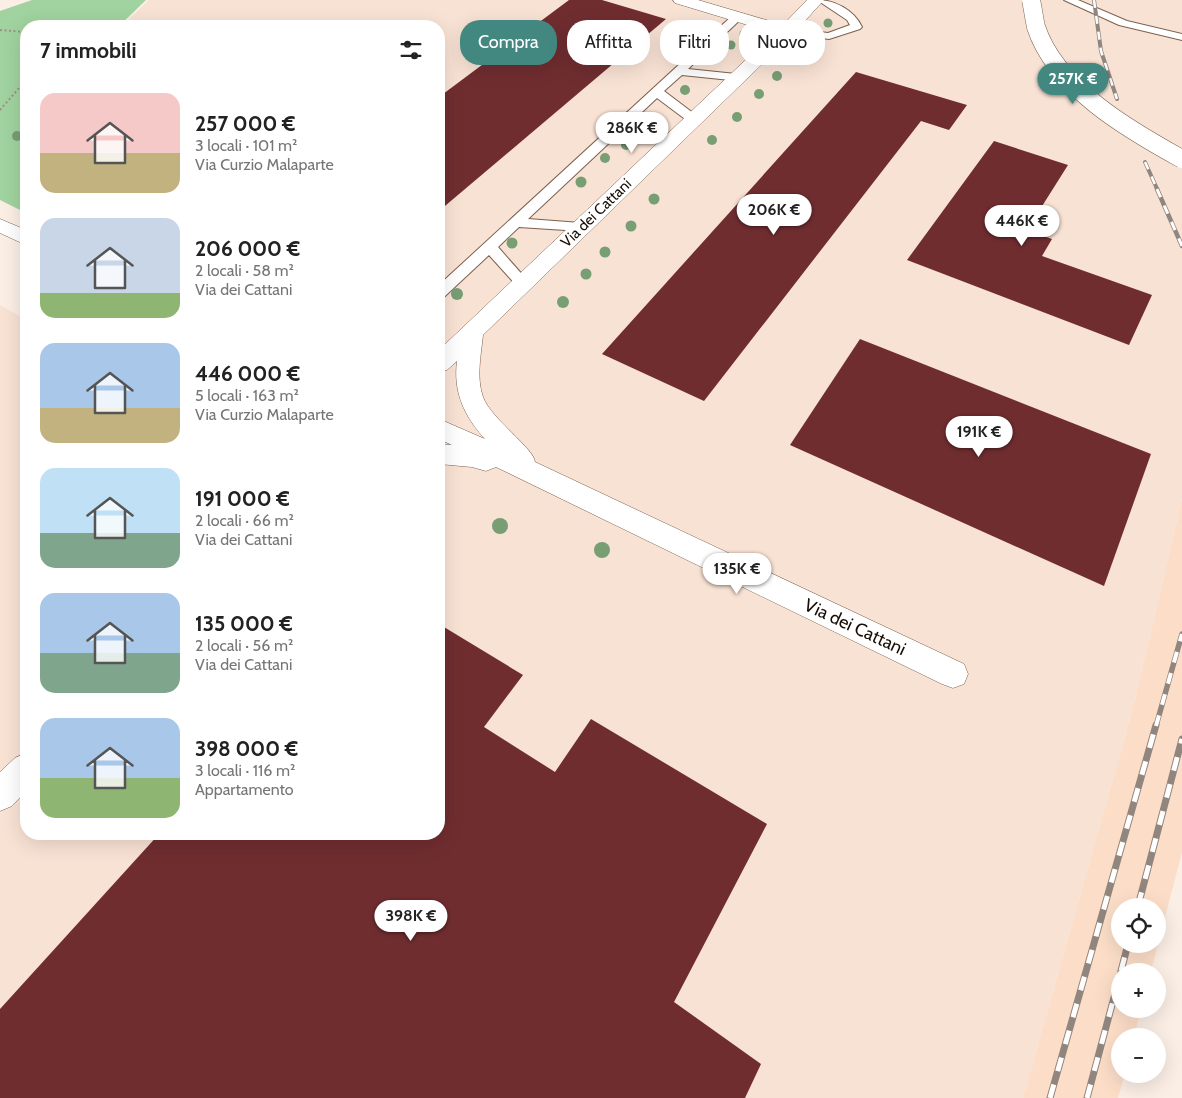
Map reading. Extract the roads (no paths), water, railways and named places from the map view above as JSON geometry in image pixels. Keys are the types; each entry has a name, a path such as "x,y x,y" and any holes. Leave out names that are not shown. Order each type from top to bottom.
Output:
{"street":[{"path":"681,0 748,20"},
{"name":"Via dei Cattani","path":"797,20 816,0"},
{"path":"1031,0 1034,18 1047,49 1070,80 1124,126 1182,159"},
{"name":"Via dei Cattani","path":"445,358 750,65"},
{"path":"0,225 20,235"},
{"name":"Via dei Cattani","path":"472,332 468,374 472,401 500,438 540,476"},
{"name":"Via dei Cattani","path":"445,431 953,674"},
{"name":"Via dei Cattani","path":"445,455 472,457 540,476"},
{"path":"0,795 20,775"}],"lane":[{"path":"822,0 852,18 856,27 829,36 825,36"},
{"path":"1069,0 1123,23 1182,37"},
{"path":"445,287 737,17"},
{"path":"679,71 736,78"},
{"path":"657,92 693,120"},
{"path":"516,222 581,227"},
{"path":"489,246 522,284"}],"railway":[{"path":"1094,0 1101,51 1117,99"},
{"path":"1145,162 1158,191"},
{"path":"1157,189 1182,246"},
{"path":"1156,726 1182,634"},
{"path":"1050,1098 1156,725"},
{"path":"1140,898 1182,739"},
{"path":"1123,963 1126,953"},
{"path":"1087,1098 1111,1009"}]}
